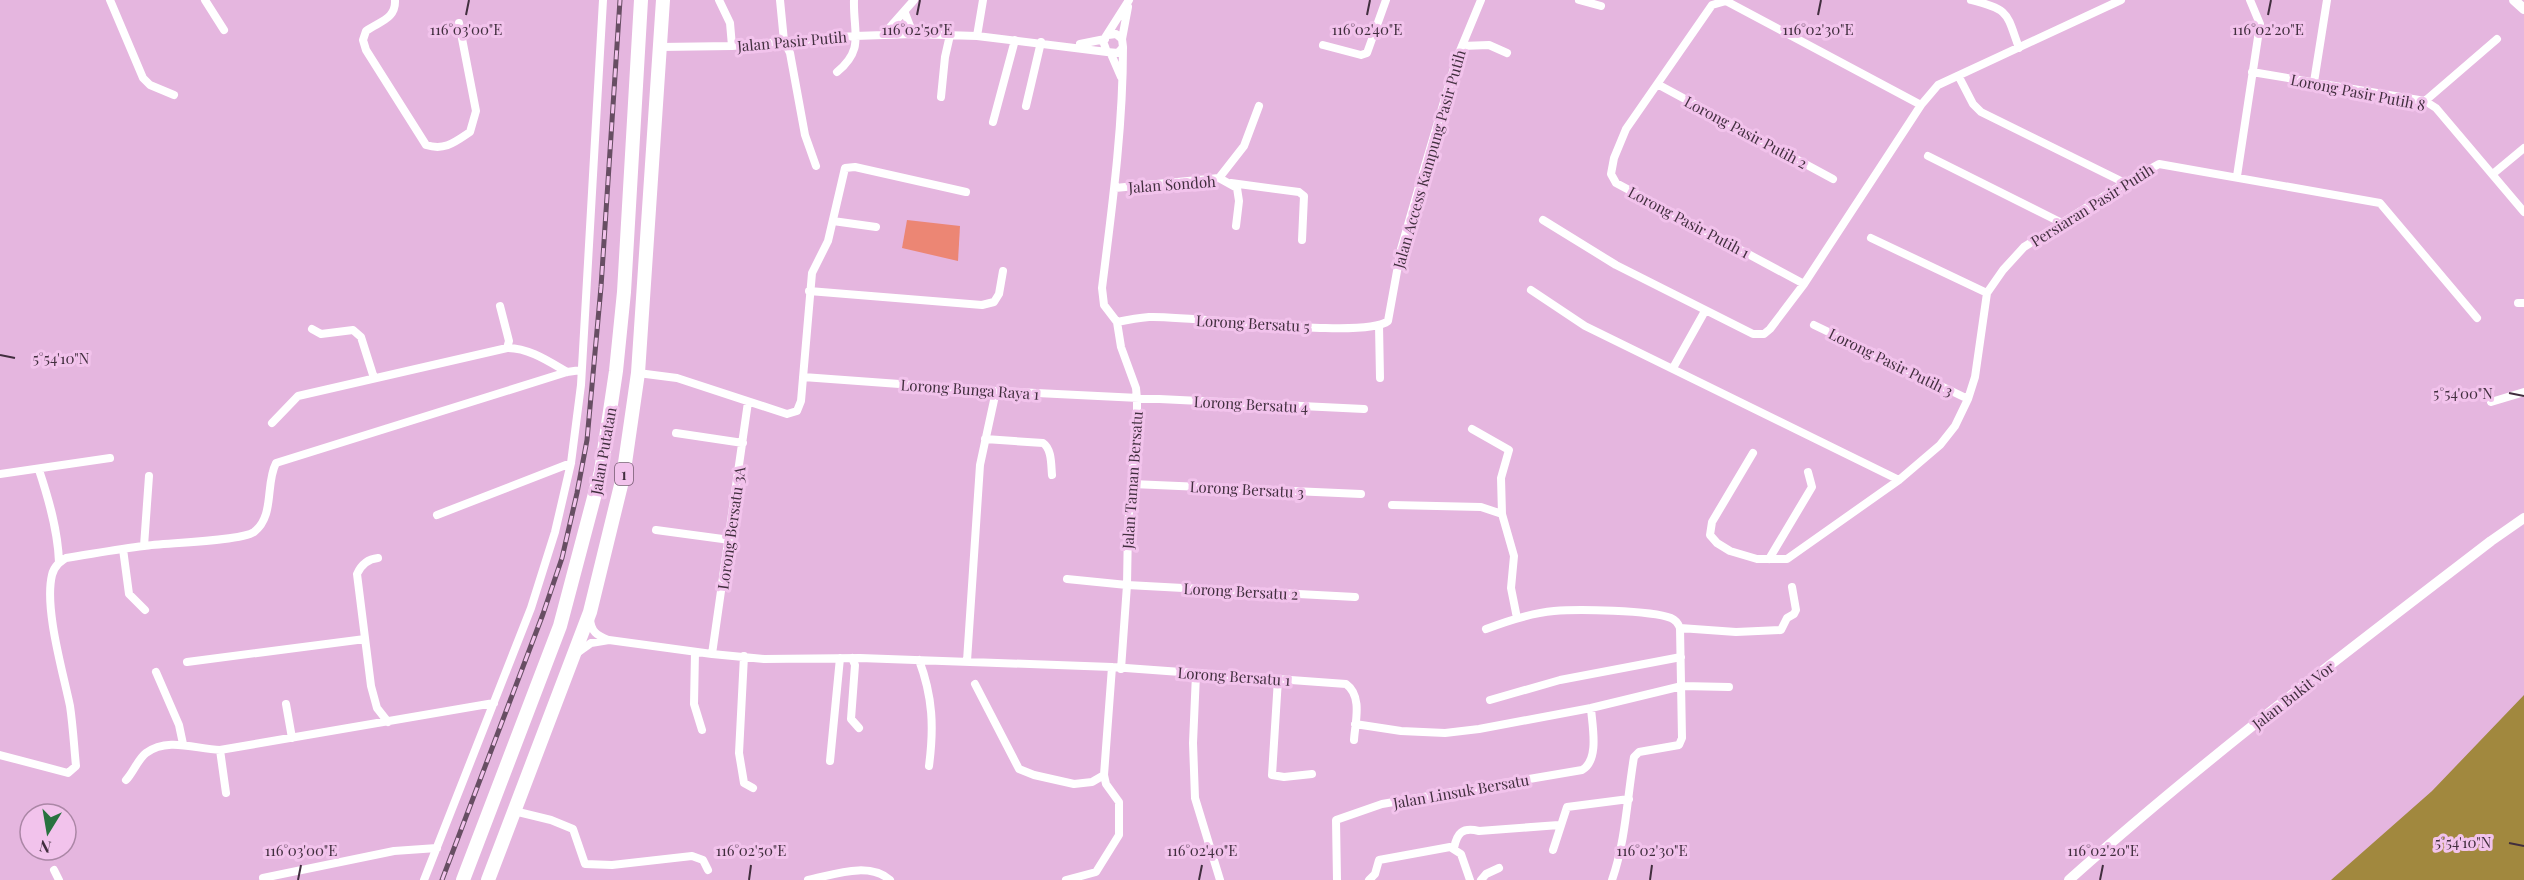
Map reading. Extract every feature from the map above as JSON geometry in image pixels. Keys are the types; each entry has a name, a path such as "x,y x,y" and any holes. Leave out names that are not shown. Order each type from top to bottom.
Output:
{"highway":[{"name":"Jalan Putatan","path":"464,880 552,649 582,548 603,461 616,371 624,292 641,0"},
{"name":"Jalan Putatan","path":"488,880 590,612 623,477 638,373 663,0"},
{"path":"638,65 660,47"},
{"path":"582,548 606,554"}],"street":[{"path":"110,0 142,78 150,85 174,95"},
{"path":"205,0 224,30"},
{"path":"394,0 395,8 390,18 366,31 363,40 366,50 426,145 435,148 447,147 470,132 476,111 459,22"},
{"path":"424,880 531,608 555,532 571,463 579,405 603,0"},
{"path":"719,0 730,24 732,46"},
{"path":"780,0 784,41 790,53 805,135 816,166"},
{"path":"837,72 853,57 856,48 854,0"},
{"path":"884,34 905,13 914,0"},
{"path":"977,36 983,0"},
{"path":"1106,37 1116,34 1123,43 1119,53 1109,53 1103,45 1106,37 1129,0"},
{"name":"Jalan Taman Bersatu","path":"1122,669 1128,526 1137,399 1136,388 1121,347 1117,322 1104,304 1102,288 1115,188 1124,84 1123,43 1129,0"},
{"path":"1323,45 1361,55 1367,53 1386,0"},
{"name":"Jalan Access Kampung Pasir Putih","path":"1388,321 1401,249 1462,46 1481,0"},
{"path":"1579,0 1601,6"},
{"path":"1971,0 1999,7 2006,13 2019,48"},
{"path":"1544,220 1616,266 1753,334 1764,334 1804,284 1921,105 1938,85 2121,0"},
{"path":"2237,176 2260,24 2250,0"},
{"path":"2314,82 2327,0"},
{"path":"2514,0 2524,9"},
{"name":"Lorong Pasir Putih 1","path":"1804,284 1616,183 1611,174 1614,158 1626,129 1713,5 1726,1 1921,105"},
{"path":"905,13 913,34"},
{"name":"Jalan Pasir Putih","path":"660,47 732,46 884,34 913,34 977,36 1041,42 1109,53"},
{"path":"941,97 950,35"},
{"name":"Jalan Pasir Putih","path":"1067,45 1106,37"},
{"path":"2425,101 2497,39"},
{"path":"993,122 1015,40"},
{"path":"1026,106 1041,42"},
{"path":"1462,46 1489,45 1507,53"},
{"name":"Jalan Taman Bersatu","path":"1109,53 1124,84"},
{"name":"Lorong Pasir Putih 8","path":"2252,72 2425,101 2436,108 2494,173 2524,212"},
{"path":"1959,77 1973,104 1981,112 2125,183"},
{"name":"Lorong Pasir Putih 2","path":"1659,85 1833,179"},
{"path":"1219,178 1244,146 1258,106"},
{"path":"2494,173 2524,147"},
{"path":"1928,156 2062,223"},
{"name":"Persiaran Pasir Putih","path":"1753,453 1712,522 1710,535 1717,543 1730,551 1756,559 1788,559 1899,480 1940,445 1956,426 1975,377 1987,293 2003,270 2024,247 2159,164 2380,203 2477,318"},
{"path":"638,373 677,378 787,414 797,411 801,400 812,273 828,242 845,168 855,167 966,192"},
{"name":"Jalan Sondoh","path":"1115,188 1219,178 1229,182 1299,192 1304,196 1302,240"},
{"name":"Jalan Sondoh","path":"1229,182 1237,188 1239,201 1236,226"},
{"path":"833,220 876,226"},
{"path":"1871,238 1987,293"},
{"path":"809,291 982,305 994,302 999,294 1002,271"},
{"path":"1531,290 1585,326 1899,480"},
{"path":"500,306 509,342 507,348"},
{"path":"1673,368 1705,311"},
{"name":"Lorong Bersatu 5","path":"1117,322 1150,317 1310,326 1379,326 1388,321"},
{"name":"Lorong Pasir Putih 3","path":"1814,325 1968,399"},
{"path":"1379,326 1380,378"},
{"path":"312,329 321,334 353,330 362,337 374,378"},
{"path":"272,423 298,396 507,348 518,348 537,355 567,372"},
{"path":"0,755 68,773 75,766 70,710 51,592 52,573 59,562 66,558 123,549 227,539 253,533 266,517 272,471 276,463 567,372 581,370"},
{"name":"Lorong Bunga Raya 1","path":"803,377 1137,399"},
{"path":"967,661 976,513 985,439 996,391"},
{"path":"2492,402 2524,392"},
{"name":"Lorong Bersatu 4","path":"1137,399 1364,409"},
{"name":"Lorong Bersatu 3A","path":"712,654 748,402"},
{"path":"1472,429 1509,450 1501,478 1503,514 1514,556 1511,588 1517,618"},
{"path":"676,433 743,443"},
{"path":"985,439 1043,443 1049,452 1052,475"},
{"path":"0,474 110,458"},
{"path":"437,515 571,463"},
{"path":"39,470 51,506 59,562"},
{"path":"1769,559 1812,487 1808,472"},
{"path":"144,546 149,476"},
{"name":"Lorong Bersatu 3","path":"1132,484 1361,495"},
{"path":"1392,505 1481,507 1503,514"},
{"name":"Jalan Bukit Vor","path":"2069,880 2112,841 2286,699 2524,518"},
{"path":"656,530 730,540"},
{"path":"123,549 129,594 145,610"},
{"path":"378,558 371,559 360,567 357,574 371,686 377,708 388,722"},
{"name":"Lorong Bersatu 2","path":"1067,579 1127,585 1355,597"},
{"path":"1680,628 1736,632 1781,630 1787,618 1796,610 1792,588"},
{"path":"1486,629 1517,618 1553,611 1585,610 1670,618 1677,622 1680,628 1682,738 1679,745 1639,752 1634,757 1615,879"},
{"path":"590,612 592,630 596,635 609,640"},
{"path":"187,662 365,639"},
{"path":"575,655 591,643 609,640"},
{"name":"Lorong Bersatu 1","path":"609,640 764,659 852,658 1112,667 1347,684 1353,689 1356,700 1355,724"},
{"path":"695,652 694,704 702,730"},
{"path":"744,656 739,753 744,783 753,788"},
{"path":"1490,700 1560,680 1681,657"},
{"path":"830,761 840,658"},
{"path":"852,658 855,665 851,719 859,728"},
{"path":"919,660 930,690 933,733 929,766"},
{"path":"1066,880 1096,872 1119,836 1119,802 1106,784 1104,775 1112,667"},
{"path":"156,672 179,725 183,744"},
{"path":"1196,674 1193,743 1195,798 1220,880"},
{"path":"1278,679 1272,774 1284,777 1312,774"},
{"path":"975,684 1019,769 1034,775 1074,784 1092,782 1104,775"},
{"path":"1354,740 1355,724 1401,731 1445,733 1591,708 1682,686 1729,687"},
{"path":"126,780 146,753 170,745 183,744 196,748 220,750 494,703"},
{"path":"286,704 292,738"},
{"name":"Jalan Linsuk Bersatu","path":"1336,880 1336,819 1382,804 1582,770 1591,763 1593,753 1591,708"},
{"path":"220,750 226,792"},
{"path":"1553,850 1559,825 1567,807 1629,799"},
{"path":"514,811 551,820 573,829 585,864 612,864 692,856 703,860 708,870"},
{"path":"1454,848 1456,836 1461,831 1470,829 1479,831 1559,825"},
{"path":"263,878 394,850 436,848"},
{"path":"1371,879 1379,860 1454,848 1461,854 1470,880"},
{"path":"1481,880 1486,874 1499,868"},
{"path":"54,870 59,880"},
{"path":"808,880 859,870 875,872 890,880"}],"shaded area":[{"path":"907,220 960,226 958,261 902,248"},
{"path":"2524,695 2524,880 2331,880 2432,791"}],"railway":[{"path":"442,880 543,614 562,558 577,493 587,440 601,287 620,0"}]}
